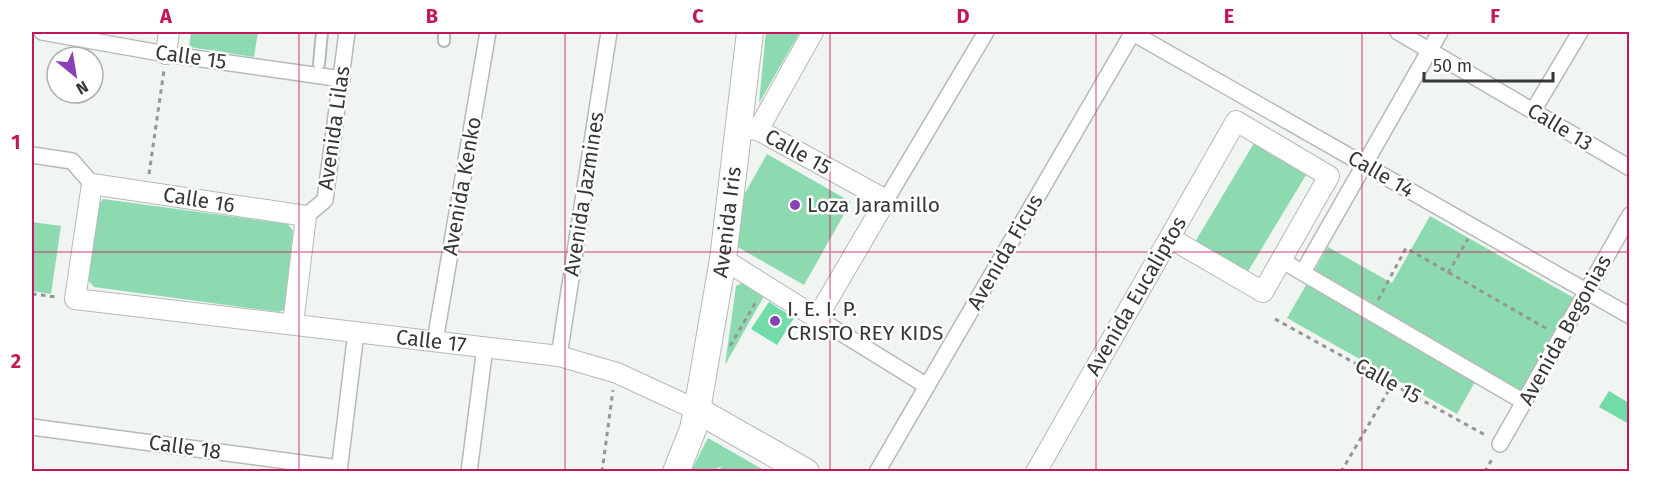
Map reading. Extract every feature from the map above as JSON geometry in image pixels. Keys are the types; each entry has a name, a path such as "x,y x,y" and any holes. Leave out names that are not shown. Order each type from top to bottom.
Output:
{"street":[{"name":"Calle 15","path":"42,32 166,54 342,79"},
{"path":"166,54 169,32"},
{"name":"Avenida Lilas","path":"292,324 306,216 325,200 347,32"},
{"name":"Avenida Kenko","path":"435,341 488,32"},
{"name":"Avenida Jazmines","path":"559,356 609,32"},
{"name":"Avenida Iris","path":"676,471 693,429 749,129 750,32"},
{"path":"749,129 813,32"},
{"path":"817,318 986,32"},
{"name":"Calle 14","path":"1132,32 1629,316"},
{"name":"Avenida Ficus","path":"877,471 1132,32"},
{"name":"Calle 13","path":"1398,32 1629,168"},
{"path":"1303,272 1440,32"},
{"path":"1533,111 1580,32"},
{"name":"Calle 14","path":"1236,121 1329,176 1281,260"},
{"name":"Avenida Eucaliptos","path":"1036,471 1236,121"},
{"name":"Calle 15","path":"749,129 886,200"},
{"path":"32,155 72,160 92,184 75,299"},
{"name":"Calle 16","path":"92,184 306,216"},
{"name":"Avenida Begonias","path":"1500,444 1629,215"},
{"path":"1170,238 1263,292 1281,260 1524,402"},
{"path":"723,259 927,386"},
{"name":"Calle 17","path":"75,299 559,356 617,373 697,410 806,471"},
{"path":"339,470 356,332"},
{"path":"469,471 485,347"},
{"name":"Calle 18","path":"32,427 339,470"}],"lane":[{"path":"319,64 322,32"}],"path":[{"path":"147,192 166,54"},
{"path":"1448,273 1475,227"},
{"path":"1371,312 1406,248 1561,337"},
{"path":"727,353 765,285"},
{"path":"32,294 75,299"},
{"name":"Calle 15","path":"1275,319 1500,444"},
{"path":"602,471 617,373"},
{"path":"1341,471 1393,383"}],"green space":[{"path":"191,32 258,32 254,57 189,47"},
{"path":"766,32 800,32 759,103"},
{"path":"1254,143 1306,175 1247,273 1195,242"},
{"path":"767,154 851,202 804,285 736,246 744,195"},
{"path":"103,199 288,224 293,231 284,310 279,312 94,287 88,280 99,204"},
{"path":"1430,216 1574,298 1520,392 1481,371 1457,414 1287,318 1328,247 1392,283"},
{"path":"32,222 61,226 51,294 32,291"},
{"path":"742,283 764,296 725,365 736,286"},
{"path":"708,438 762,469 761,471 717,471 722,466 712,471 691,471"}],"building":[{"name":"I. E. I. P. CRISTO REY KIDS","path":"769,302 794,318 777,345 751,329"},
{"path":"1609,391 1629,403 1629,424 1599,407"}],"place":[{"name":"Loza Jaramillo","path":"795,205"},
{"name":"I. E. I. P. CRISTO REY KIDS","path":"775,321"}]}
